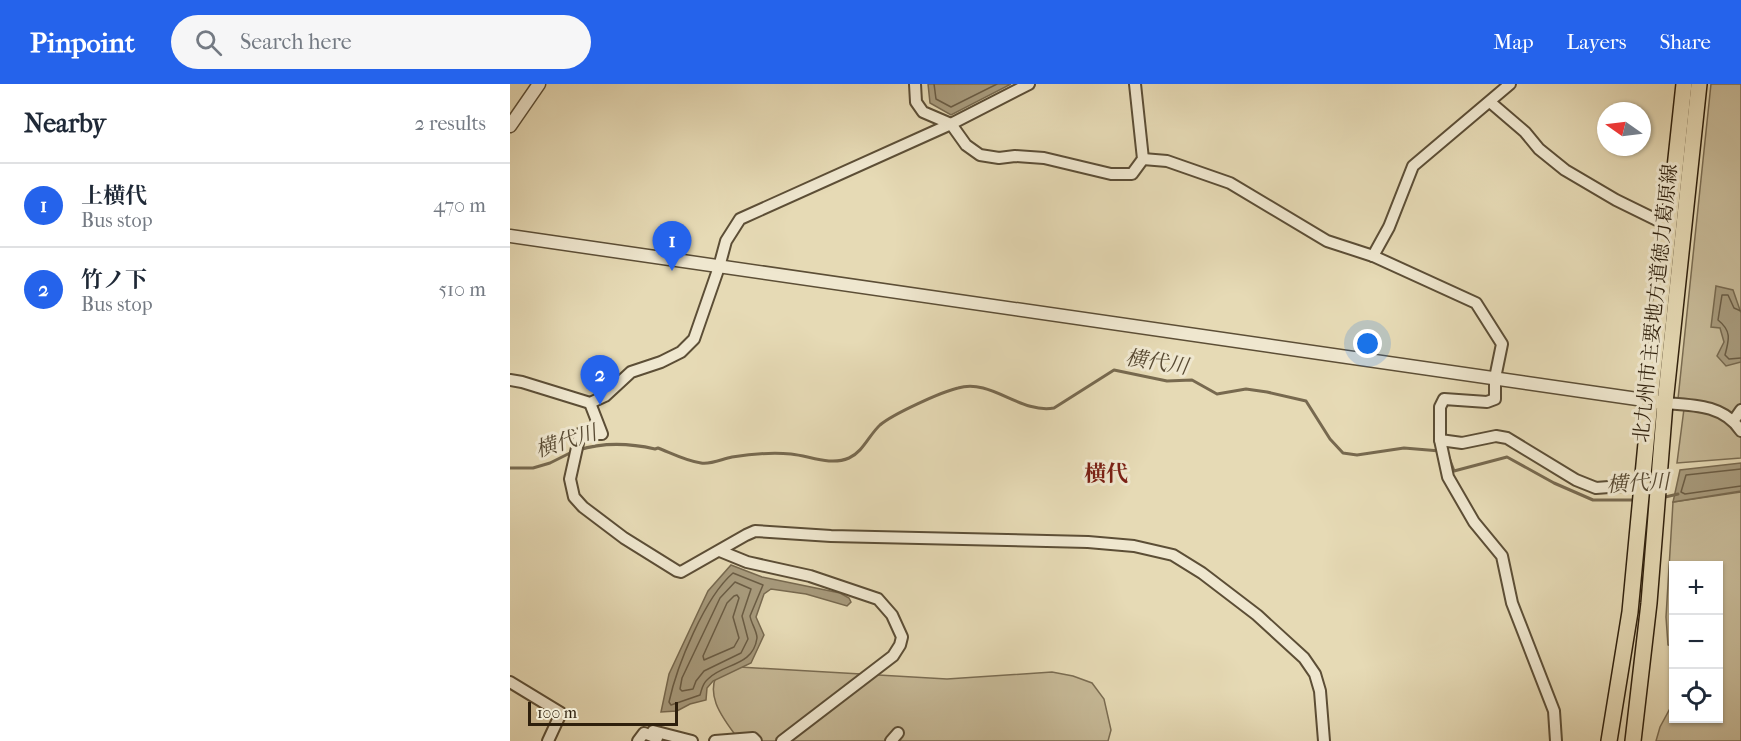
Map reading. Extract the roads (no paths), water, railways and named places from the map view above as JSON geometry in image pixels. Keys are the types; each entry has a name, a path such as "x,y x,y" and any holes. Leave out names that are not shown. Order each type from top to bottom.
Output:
{"main road":[{"name":"北九州市主要地方道徳力葛原線","path":"1633,741 1648,603 1669,226 1684,84"},
{"name":"北九州市主要地方道徳力葛原線","path":"1609,741 1630,612 1699,84"}],"street":[{"path":"510,126 539,84"},
{"path":"915,84 916,102 923,112 951,124 966,145 980,155 999,158 1015,156 1044,158 1111,174 1132,174 1143,159 1135,84"},
{"path":"510,380 590,403 605,396 631,372 661,362 681,352 694,339 726,241 740,219 951,124 1029,84"},
{"path":"1373,256 1389,227 1413,166 1510,84"},
{"path":"1490,102 1525,132 1539,149 1565,170 1616,200 1669,226"},
{"path":"1143,159 1167,161 1230,183 1327,241 1373,256 1476,303 1502,344 1495,378 1495,399 1487,402 1444,399 1440,407 1440,440 1448,477 1473,522 1502,556 1512,603 1554,711 1556,741"},
{"path":"510,236 1690,405 1720,411 1734,420 1741,431"},
{"path":"590,403 602,434 580,434 570,479 574,496 583,507 624,538 677,571 681,572 755,531 831,536 1088,542 1134,546 1173,555 1202,573 1257,615 1304,658 1315,674 1320,691 1324,741"},
{"path":"1734,420 1741,410"},
{"path":"1440,440 1462,443 1496,436 1507,438 1576,480 1596,488 1635,485"},
{"path":"720,551 747,562 810,576 878,599 892,615 902,637 893,656 782,741"},
{"path":"511,686 561,713 548,741"},
{"path":"638,741 644,733 692,741"},
{"path":"717,741 753,738 756,741"}],"water":[{"path":"928,84 1011,84 951,115 930,103"},
{"path":"1716,286 1733,290 1741,313 1741,362 1726,366 1717,356 1724,342 1720,328 1711,327"},
{"path":"1741,463 1741,491 1673,502 1680,470"},
{"path":"731,565 762,577 840,593 849,598 851,602 847,606 806,594 771,589 764,594 756,617 764,635 751,663 713,681 707,688 706,700 690,704 677,711 661,712 669,674 708,591"}],"waterway":[{"name":"横代川","path":"578,450 616,444 658,448 684,459 705,463 769,453 791,454 827,461 842,460 858,452 886,420 950,390 970,386 982,388 1029,406 1054,408 1114,370 1167,381 1192,380 1217,394 1246,389 1306,401 1330,439 1343,453 1357,455 1404,448 1440,451"},
{"name":"横代川","path":"510,468 533,468 550,463 572,452"},
{"name":"横代川","path":"1448,455 1454,471 1507,457 1554,483 1593,500 1637,500"},
{"name":"横代川","path":"1661,498 1678,494"}],"place":[{"name":"上横代","path":"672,271"},
{"name":"竹ノ下","path":"600,405"}],"district":[{"name":"横代","path":"1106,473"}]}
